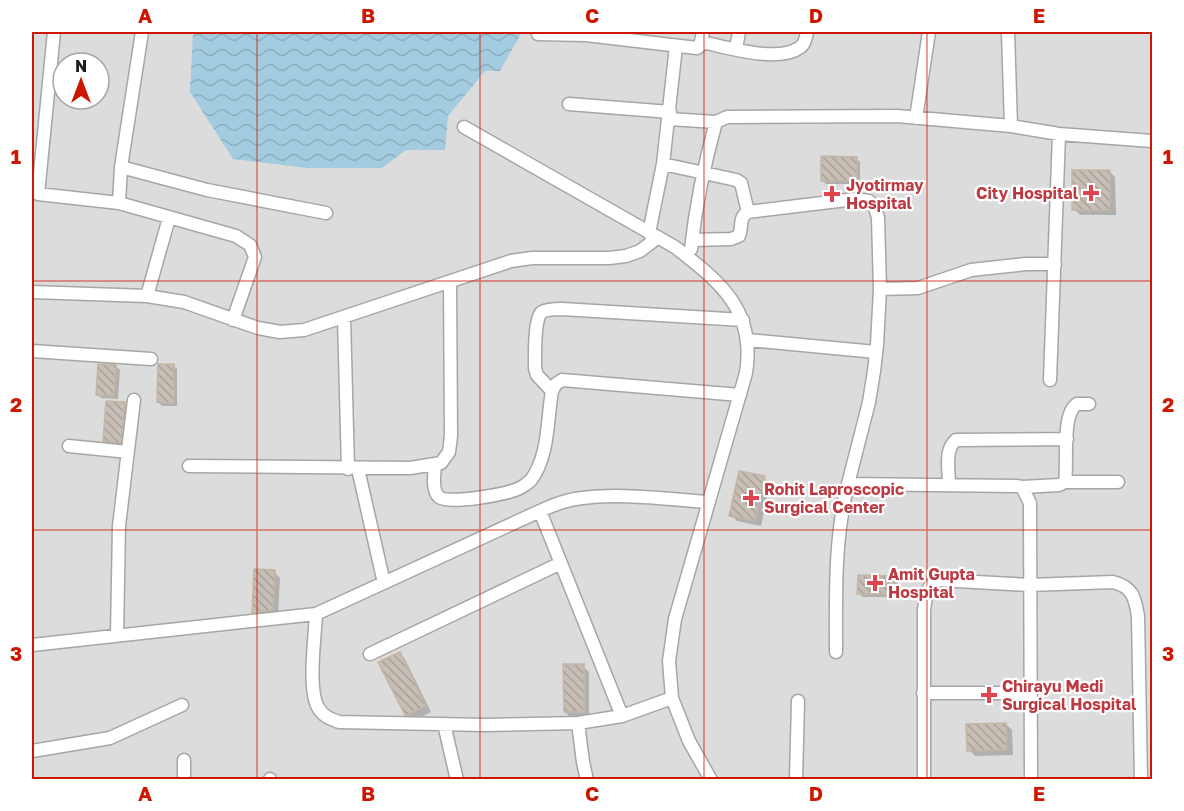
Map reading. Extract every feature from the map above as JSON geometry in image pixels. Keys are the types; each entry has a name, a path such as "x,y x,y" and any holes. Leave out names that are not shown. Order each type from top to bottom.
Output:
{"street":[{"path":"54,32 38,194 119,203 236,236 250,244 255,257 233,320"},
{"path":"119,203 121,167 142,32"},
{"path":"736,49 739,32"},
{"path":"538,34 628,36 697,48 700,46 702,37 736,49 764,54 792,51 802,45 807,32"},
{"path":"916,118 929,32"},
{"path":"1008,32 1011,126"},
{"path":"32,292 147,296 184,302 258,328 280,332 304,330 511,261 532,258 626,256 640,250 653,235 670,116 676,46"},
{"path":"569,104 716,122 739,115 916,118 1011,126 1059,135 1152,141"},
{"path":"690,259 698,191 716,122"},
{"path":"464,127 653,235 690,259 724,289 743,320 749,352 740,394 673,627 669,661 672,698 689,741 711,780"},
{"path":"1050,380 1059,135"},
{"path":"663,164 741,183 748,212"},
{"path":"121,167 207,190 326,213"},
{"path":"692,240 731,239 739,236 743,215 748,212 855,199 869,201 875,207 878,218 880,289 876,352 869,402 841,512 836,555 836,652"},
{"path":"147,296 169,218"},
{"path":"880,289 918,288 970,270 1026,264 1055,264"},
{"path":"189,466 353,469 435,466 441,463 449,452 451,436 450,282"},
{"path":"552,391 537,375 535,368 538,315 542,312 562,309 743,320"},
{"path":"344,317 353,469 384,583"},
{"path":"748,340 876,352"},
{"path":"32,351 151,359"},
{"path":"435,466 436,493 446,500 485,496 522,488 541,462 552,391 562,380 740,394"},
{"path":"117,635 119,526 134,400"},
{"path":"1065,482 1070,411 1077,404 1089,404"},
{"path":"949,485 950,445 956,440 1067,439"},
{"path":"69,446 128,452"},
{"path":"848,484 1022,487 1059,485 1065,482 1118,482"},
{"path":"1022,487 1030,503 1031,780"},
{"path":"32,645 316,614 540,511 573,499 594,497 709,502"},
{"path":"540,511 622,716"},
{"path":"370,654 561,563"},
{"path":"924,780 924,610 928,587 940,580 1029,585 1113,582 1124,585 1132,593 1138,616 1141,780"},
{"path":"316,614 313,696 319,710 326,717 339,722 578,723 622,716 672,698"},
{"path":"923,693 1030,693"},
{"path":"796,780 798,701"},
{"path":"32,752 110,738 182,705"},
{"path":"578,723 587,780"},
{"path":"444,724 458,780"},
{"path":"184,760 184,780"}],"shaded area":[{"path":"32,32 1152,32 1152,779 32,779"}],"water":[{"path":"193,32 522,32 500,71 485,71 448,116 445,150 406,150 382,168 306,168 233,159 190,92"}],"building":[{"path":"821,156 857,157 857,181 821,181"},
{"path":"1072,170 1110,170 1110,210 1072,210"},
{"path":"98,364 116,365 114,396 96,395"},
{"path":"158,364 174,364 174,403 157,402"},
{"path":"106,401 125,402 121,443 103,441"},
{"path":"739,471 765,476 755,521 729,516"},
{"path":"254,569 275,570 273,610 252,613"},
{"path":"858,575 894,576 894,594 857,594"},
{"path":"400,652 426,706 407,715 378,662"},
{"path":"563,664 584,664 584,712 564,712"},
{"path":"1006,723 1007,750 967,751 966,724"}],"place":[{"name":"City Hospital","path":"1091,193"},
{"name":"Jyotirmay Hospital","path":"832,194"},
{"name":"Rohit Laproscopic Surgical Center","path":"751,498"},
{"name":"Amit Gupta Hospital","path":"875,583"},
{"name":"Chirayu Medi Surgical Hospital","path":"989,695"}]}
